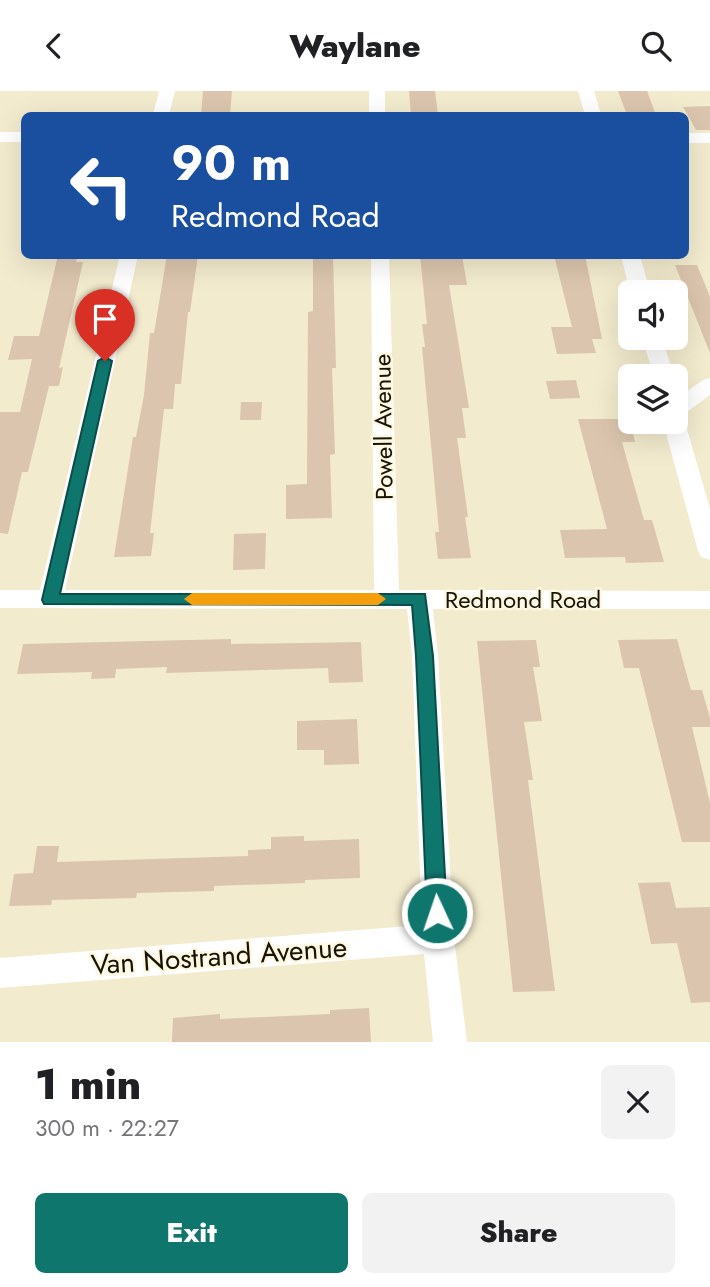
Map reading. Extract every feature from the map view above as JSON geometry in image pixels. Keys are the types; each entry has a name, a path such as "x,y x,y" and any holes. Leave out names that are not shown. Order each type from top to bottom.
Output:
{"street":[{"path":"162,112 167,91"},
{"path":"377,91 377,112"},
{"path":"586,91 592,112"},
{"path":"0,137 21,137"},
{"path":"689,138 710,138"},
{"path":"50,600 128,259"},
{"name":"Powell Avenue","path":"380,259 387,599"},
{"path":"631,259 637,280"},
{"path":"688,401 710,385"},
{"path":"677,434 710,551"},
{"name":"Redmond Road","path":"0,599 710,600"},
{"path":"419,599 425,656 438,938 450,1042"},
{"name":"Van Nostrand Avenue","path":"0,973 438,938"}],"building":[{"path":"203,91 232,91 230,112 201,112"},
{"path":"409,91 435,91 438,112 411,112"},
{"path":"618,91 647,91 655,112 626,112"},
{"path":"710,106 710,130 696,130 689,112 683,107"},
{"path":"57,259 77,259 76,262 83,262 59,368 63,367 59,386 49,386 28,472 22,472 8,534 0,533 0,412 20,412 32,359 8,360 14,336 39,336"},
{"path":"166,259 197,259 188,312 181,384 175,384 173,409 164,409 150,533 154,533 151,556 114,557 133,437 136,437 144,395 150,333 154,333"},
{"path":"313,259 333,259 336,368 332,368 335,454 330,455 332,518 286,519 286,485 307,484 308,312 313,311"},
{"path":"420,259 463,259 467,285 449,285 469,408 462,408 466,438 457,438 471,558 438,559 435,532 439,532 422,347 425,347 422,324 427,324"},
{"path":"555,259 586,259 602,339 592,339 596,353 557,354 551,327 572,327"},
{"path":"675,265 697,265 710,297 710,353 688,298 688,280 681,280"},
{"path":"576,380 580,398 550,399 546,381"},
{"path":"241,402 262,402 261,420 240,420"},
{"path":"578,419 618,419 618,434 633,434 635,442 622,442 644,520 652,520 664,562 626,563 625,557 565,558 560,530 607,529"},
{"path":"266,533 265,569 233,570 234,534"},
{"path":"231,639 231,644 361,642 363,682 329,683 328,668 166,673 167,667 116,669 115,678 91,679 92,672 17,674 23,644"},
{"path":"677,639 691,690 702,690 710,718 710,727 692,727 710,803 710,842 682,842 639,668 624,668 618,640"},
{"path":"536,640 540,667 533,667 542,721 524,722 533,780 528,780 555,991 513,992 477,641"},
{"path":"357,719 359,764 324,765 324,750 297,750 297,721"},
{"path":"304,836 304,841 359,839 360,878 214,886 214,891 137,893 136,898 52,900 51,905 9,906 14,874 33,873 37,846 59,846 57,862 248,856 248,850 271,849 271,837"},
{"path":"670,882 676,908 710,907 710,1002 691,1003 677,943 651,944 638,883"},
{"path":"369,1008 371,1042 172,1042 173,1018 220,1014 220,1019 330,1014 330,1010"}],"slow traffic":[{"path":"192,599 378,599"}],"route":[{"path":"105,361 50,600 419,599 425,656 437,913"}]}
